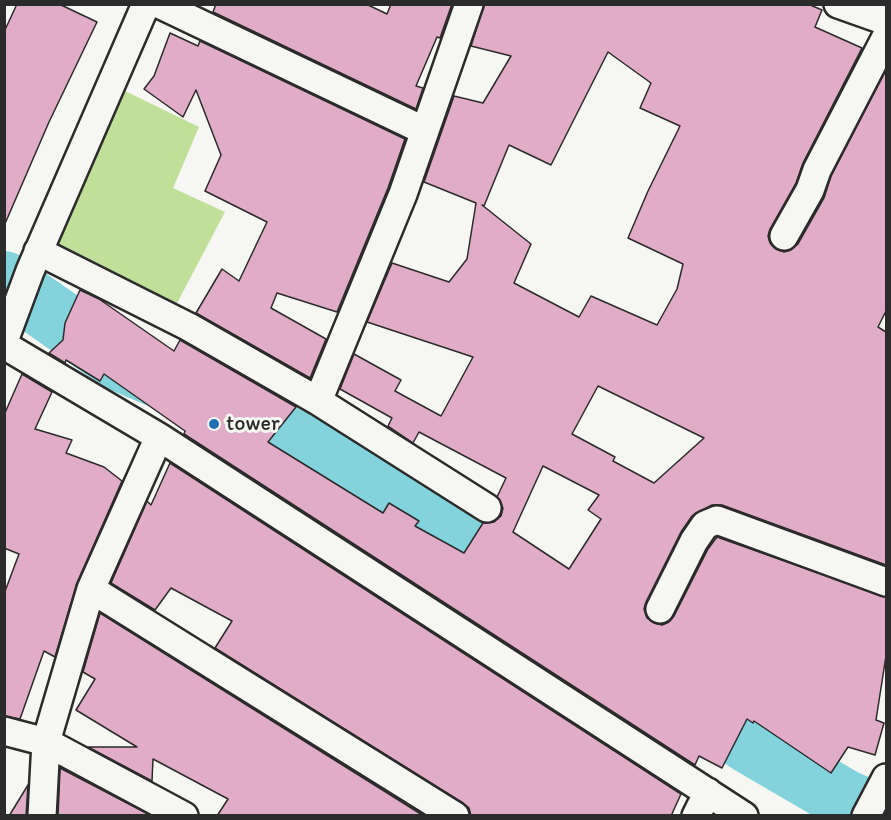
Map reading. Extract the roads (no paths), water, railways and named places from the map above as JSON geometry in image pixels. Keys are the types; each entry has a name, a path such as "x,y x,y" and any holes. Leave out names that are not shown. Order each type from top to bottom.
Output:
{"street":[{"path":"146,4 34,261 4,343 159,437 702,804 744,816"},
{"path":"159,4 425,131"},
{"path":"318,400 403,194 469,4"},
{"path":"838,4 886,21"},
{"path":"784,236 810,190 817,170 886,37"},
{"path":"34,261 189,327 318,400 487,508"},
{"path":"42,816 46,742 91,589 159,437"},
{"path":"660,609 694,541 705,525 717,520 886,582"},
{"path":"91,589 455,816"},
{"path":"4,731 46,742 184,816"},
{"path":"867,816 886,778"}],"waterway":[{"path":"4,281 119,361 241,413 319,453 402,488 538,592"},
{"path":"670,690 748,743 844,799 882,816"}],"place":[{"name":"tower","path":"214,424"}]}
